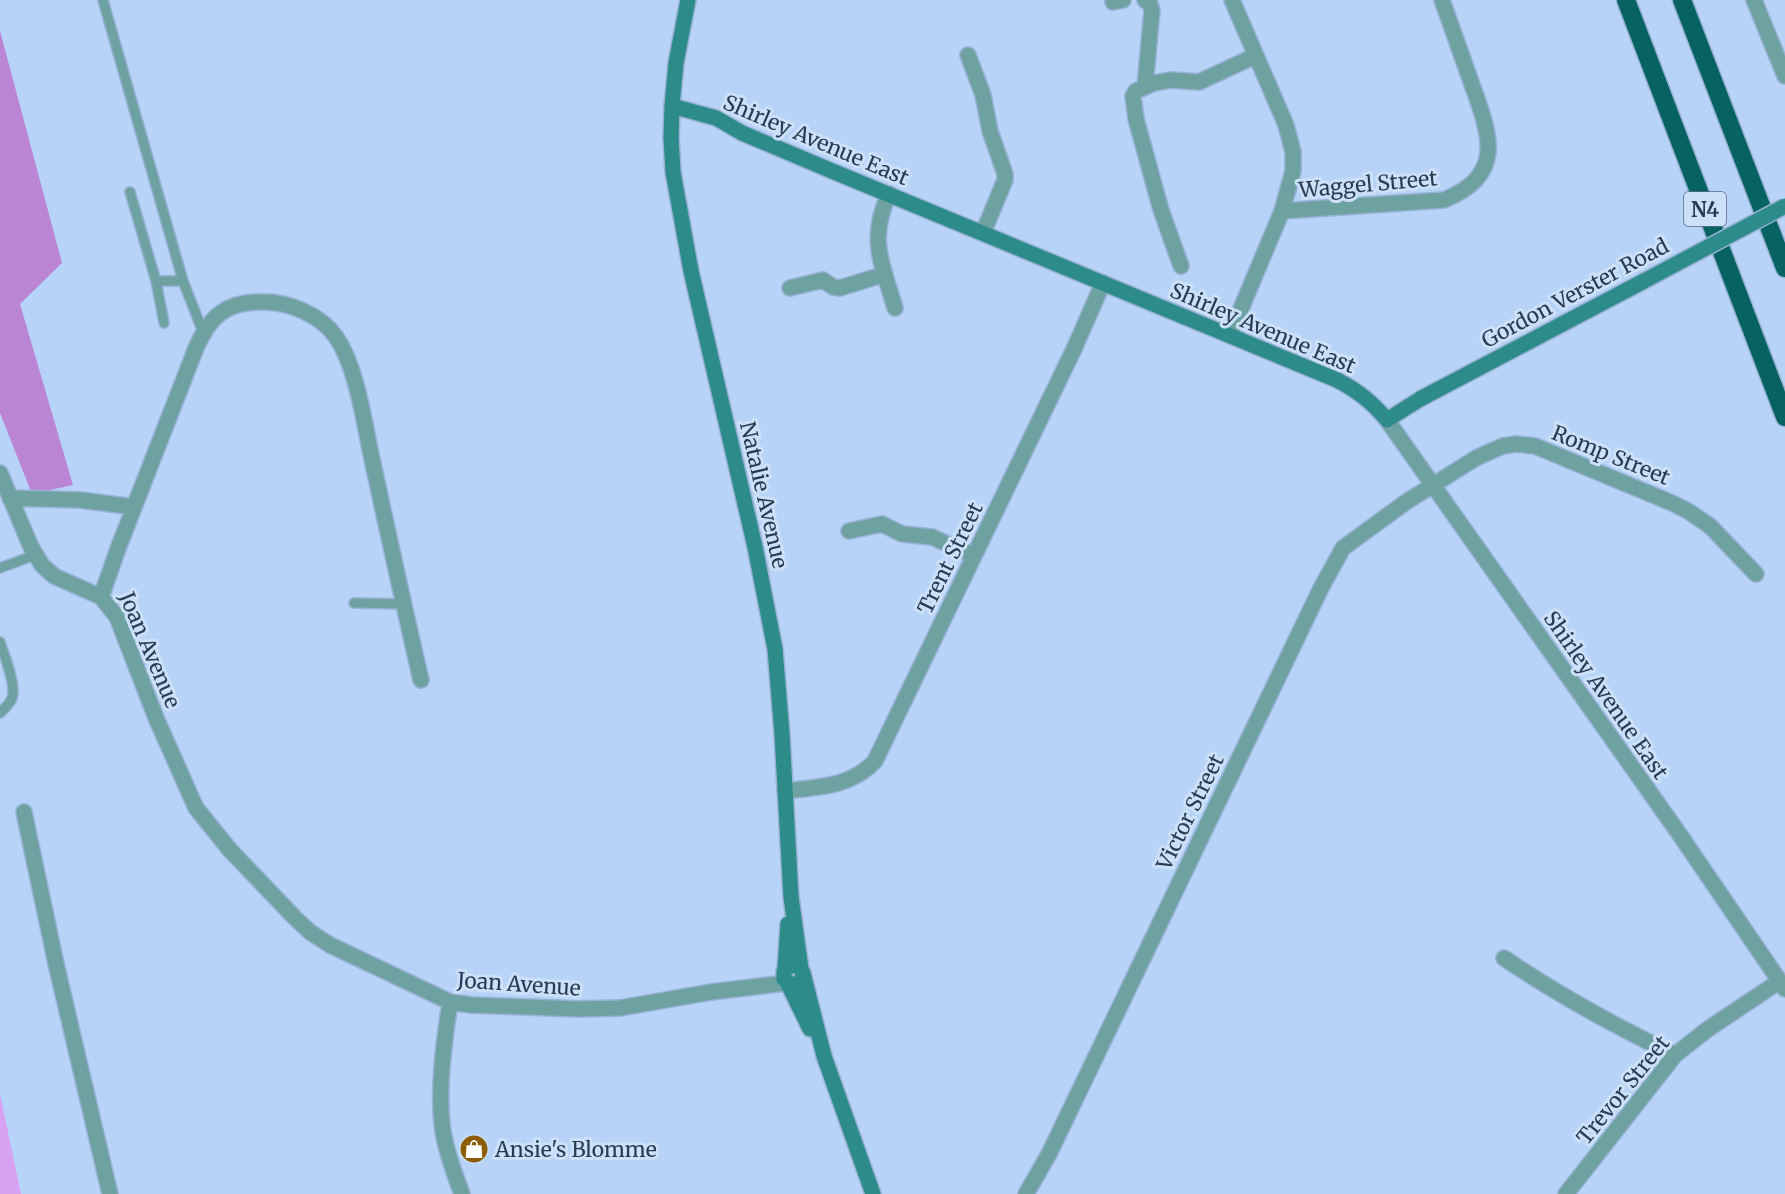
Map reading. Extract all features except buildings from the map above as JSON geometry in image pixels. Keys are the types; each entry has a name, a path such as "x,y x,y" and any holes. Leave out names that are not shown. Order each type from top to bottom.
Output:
{"highway":[{"name":"N4","path":"1626,0 1785,417"},
{"name":"N4","path":"1682,0 1785,268"}],"street":[{"name":"Natalie Avenue","path":"688,0 676,63 672,106 673,172 691,271 755,547 775,649 791,897 791,975"},
{"path":"1145,0 1150,4 1152,10 1145,86"},
{"path":"1230,335 1282,212 1292,180 1293,152 1286,125 1232,0"},
{"name":"Waggel Street","path":"1282,212 1444,200 1459,194 1476,181 1488,158 1486,122 1442,0"},
{"path":"1754,0 1785,76"},
{"path":"968,55 1005,174 1005,180 983,233"},
{"path":"1181,266 1161,210 1136,119 1133,96 1136,91 1145,86 1171,80 1199,82 1255,56"},
{"name":"Shirley Avenue East","path":"672,106 716,118 742,133 1230,335 1352,388 1372,403 1387,420 1680,835 1782,985"},
{"path":"889,194 880,216 877,242 895,308"},
{"name":"Gordon Verster Road","path":"1387,420 1404,407 1785,206"},
{"path":"790,288 823,280 840,288 885,274"},
{"name":"Trent Street","path":"785,791 838,785 859,775 875,760 1074,349 1103,283"},
{"name":"Joan Avenue","path":"421,680 346,353 335,335 322,322 312,315 284,304 249,302 226,309 209,323 203,332 134,507 102,597 117,617 156,718 193,804 210,827 310,932 330,945 450,1002 490,1006 611,1009 711,992 791,975"},
{"name":"Romp Street","path":"1433,485 1476,458 1503,446 1515,444 1535,446 1688,511 1710,526 1756,574"},
{"path":"0,472 35,555 42,565 54,576 102,597"},
{"name":"Victor Street","path":"1026,1194 1049,1154 1340,552 1370,527 1433,485"},
{"path":"10,498 80,500 134,507"},
{"path":"849,531 882,524 902,534 932,537 974,556"},
{"path":"24,812 56,964 110,1194"},
{"path":"1503,958 1567,999 1615,1026 1675,1055"},
{"path":"791,975 824,1056 873,1194"},
{"name":"Trevor Street","path":"1566,1194 1675,1055 1698,1036 1782,985"},
{"path":"450,1002 444,1036 443,1129 450,1161 462,1194"}],"lane":[{"path":"103,0 183,281 203,332"},
{"path":"130,192 156,281 164,323"},
{"path":"156,281 183,281"},
{"path":"0,568 35,555"},
{"path":"354,603 403,604"},
{"path":"0,642 13,695 0,713"}],"shaded area":[{"path":"0,31 62,263 20,304 73,485 32,494 0,413"},
{"path":"0,1094 21,1194 0,1194"}],"place":[{"name":"Ansie's Blomme","path":"474,1149"}]}
